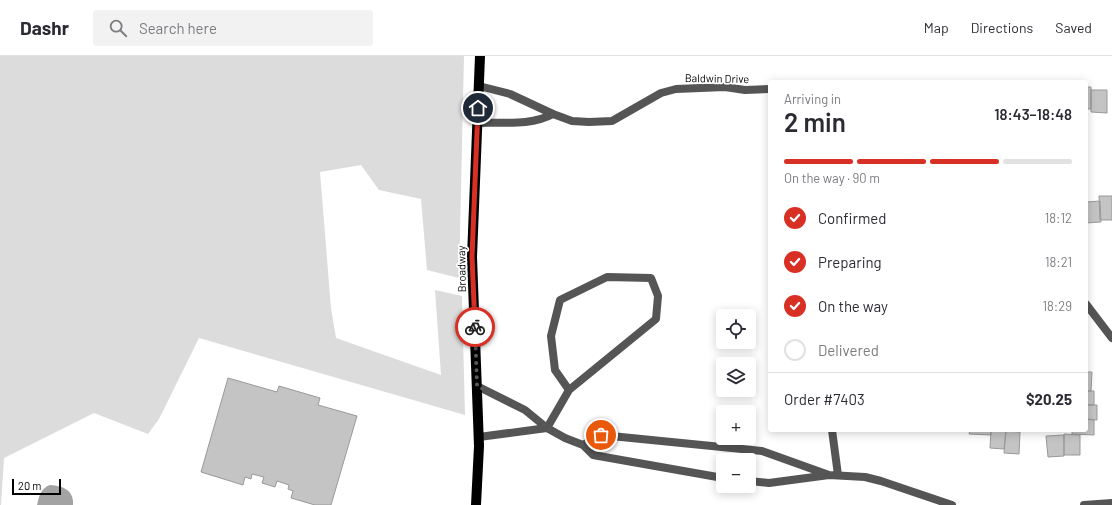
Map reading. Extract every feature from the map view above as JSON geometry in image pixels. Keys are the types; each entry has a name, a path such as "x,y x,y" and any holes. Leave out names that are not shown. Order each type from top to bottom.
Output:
{"main road":[{"name":"Broadway","path":"476,505 479,437 472,257 480,56"}],"street":[{"name":"Baldwin Drive","path":"479,86 510,94 572,121 612,121 661,93 676,89 725,87 745,90 768,89"},
{"path":"477,123 542,120 553,114"},
{"path":"547,428 569,390 656,319 658,296 651,278 607,277 560,300 551,336 554,370 569,390"},
{"path":"1088,307 1112,338"},
{"path":"477,386 525,410 547,428 565,438 583,445 593,455 716,477"},
{"path":"479,437 547,428"},
{"path":"832,432 838,475"},
{"path":"583,445 601,435 740,448 762,451 829,475"},
{"path":"756,482 769,483 829,475 865,478 881,481 952,505"},
{"path":"1084,505 1112,503"}],"shaded area":[{"path":"0,56 464,56 459,278 427,270 421,199 379,190 361,165 320,172 331,308 336,338 441,375 435,290 462,296 465,415 199,338 159,419 148,434 94,413 4,458 0,505"},
{"path":"50,485 59,486 70,492 73,505 37,505 42,490"}],"building":[{"path":"1088,87 1091,87 1091,109 1088,109"},
{"path":"1091,90 1107,90 1107,113 1091,112"},
{"path":"1099,196 1112,196 1112,220 1100,220"},
{"path":"1100,201 1101,222 1088,223 1088,202"},
{"path":"1088,372 1092,372 1091,391 1088,391"},
{"path":"228,378 277,392 279,386 320,398 318,405 357,416 331,505 315,505 291,498 293,491 288,489 289,485 277,481 275,487 262,483 264,477 252,474 251,479 245,477 243,485 201,472"},
{"path":"1088,391 1094,391 1094,405 1088,405"},
{"path":"1088,405 1097,405 1097,420 1088,419"},
{"path":"1088,419 1094,420 1094,435 1072,434 1072,432 1088,432"},
{"path":"970,432 991,432 991,435 969,434"},
{"path":"991,432 1006,432 1004,449 990,448"},
{"path":"1006,432 1020,432 1019,454 1004,453"},
{"path":"1064,434 1080,435 1080,455 1064,455"},
{"path":"1064,435 1064,456 1048,457 1046,436"}],"way so far":[{"path":"475,327 477,386 525,410 547,428 565,438 583,445 601,435"}],"route":[{"path":"475,327 472,257 478,108"}]}
